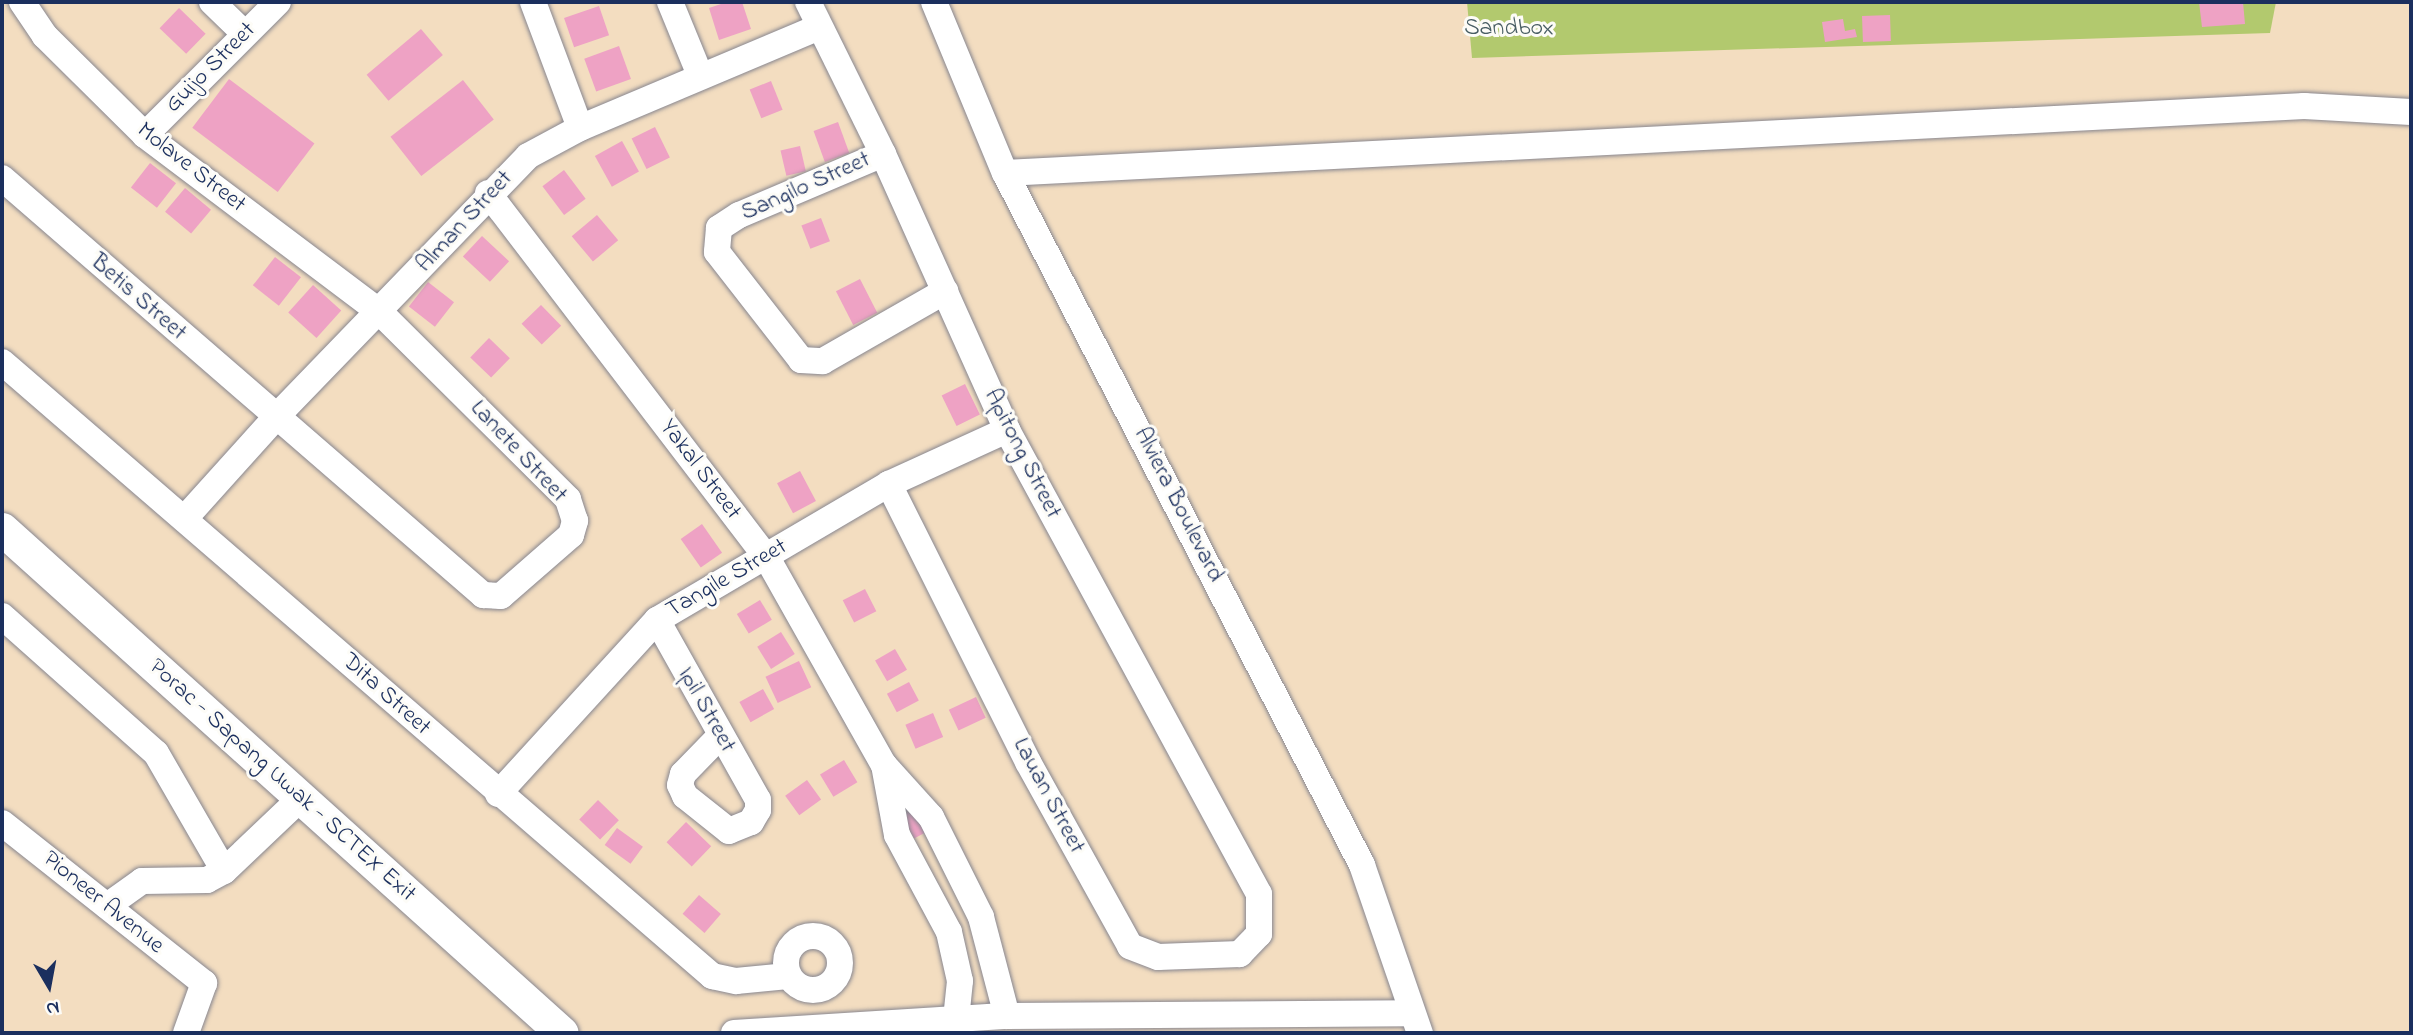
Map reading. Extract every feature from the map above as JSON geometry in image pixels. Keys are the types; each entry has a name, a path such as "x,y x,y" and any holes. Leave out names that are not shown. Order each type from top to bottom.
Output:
{"main road":[{"name":"Porac - Sapang Uwak - SCTEX Exit","path":"2,528 562,1033"}],"street":[{"name":"Molave Street","path":"22,2 45,36 145,135 381,313"},
{"path":"212,2 244,34"},
{"name":"Guijo Street","path":"145,135 278,2"},
{"path":"533,2 580,128"},
{"path":"670,2 700,75"},
{"name":"Apitong Street","path":"808,2 817,28 883,154 1007,430 1259,894"},
{"name":"Alviera Boulevard","path":"934,2 1005,173 1362,866 1413,1026"},
{"name":"Alman Street","path":"186,517 275,418 381,313 488,193 528,156 580,128 700,75 817,28"},
{"path":"1005,173 2304,106 2411,112"},
{"name":"Sangilo Street","path":"883,154 739,215 719,228 717,251 801,360 823,361 945,291"},
{"name":"Betis Street","path":"2,178 275,418"},
{"name":"Yakal Street","path":"488,193 766,556 884,765 931,817 952,864 981,917 1007,1016"},
{"name":"Lanete Street","path":"275,418 493,599 571,535 575,521 568,499 381,313"},
{"name":"Dita Street","path":"2,362 186,517 498,794 712,976 736,981 788,976"},
{"name":"Tangile Street","path":"498,794 657,620 889,484 1007,430"},
{"name":"Lauan Street","path":"889,484 1028,762 1129,946 1158,957 1240,954 1259,934 1259,894"},
{"path":"2,616 156,753 224,872"},
{"name":"Ipil Street","path":"657,620 758,800 758,810 751,822 729,831 685,796 680,785 683,774 720,736"},
{"name":"Yakal Street","path":"884,765 897,835 949,932 960,981 956,1019"},
{"path":"107,906 142,881 207,880 224,872 301,798"},
{"name":"Pioneer Avenue","path":"2,823 204,983 187,1033"},
{"path":"922,880 952,864"},
{"path":"734,1033 1007,1016 1413,1026"}],"green space":[{"name":"Sandbox","path":"1467,2 2276,2 2270,33 1472,58"}],"building":[{"path":"727,2 742,2 751,29 719,40 709,8"},
{"path":"2199,2 2243,2 2245,24 2202,27"},
{"path":"599,6 609,35 574,47 564,18"},
{"path":"179,8 206,34 186,54 160,28"},
{"path":"1890,15 1891,41 1863,42 1862,16"},
{"path":"1843,19 1845,31 1855,29 1857,37 1825,42 1822,22"},
{"path":"421,29 443,55 388,101 367,75"},
{"path":"619,46 631,79 596,92 584,59"},
{"path":"229,79 314,143 278,192 192,128"},
{"path":"463,80 494,119 421,176 391,137"},
{"path":"771,81 783,110 761,118 750,90"},
{"path":"838,122 849,153 825,162 814,131"},
{"path":"655,127 670,158 647,169 632,138"},
{"path":"622,141 639,172 612,187 595,156"},
{"path":"800,146 806,171 786,176 781,150"},
{"path":"150,163 176,183 157,208 131,187"},
{"path":"564,170 586,199 564,215 542,186"},
{"path":"185,188 211,210 191,234 165,212"},
{"path":"597,215 618,240 593,261 572,236"},
{"path":"821,218 830,241 810,249 801,226"},
{"path":"482,236 509,261 490,282 463,256"},
{"path":"275,257 301,277 279,306 253,285"},
{"path":"860,279 877,313 853,325 836,291"},
{"path":"428,282 454,302 435,327 409,306"},
{"path":"313,285 341,310 316,338 288,312"},
{"path":"541,305 561,326 542,345 522,324"},
{"path":"489,338 510,358 491,378 470,357"},
{"path":"965,384 980,415 957,426 942,395"},
{"path":"800,471 816,501 793,513 777,483"},
{"path":"702,524 722,553 701,568 681,539"},
{"path":"865,589 876,611 854,623 843,600"},
{"path":"760,600 772,620 749,634 737,614"},
{"path":"781,632 795,654 771,669 757,647"},
{"path":"895,649 907,670 887,681 875,660"},
{"path":"799,661 811,687 778,703 765,677"},
{"path":"909,682 919,701 897,712 887,694"},
{"path":"763,689 774,709 751,722 739,702"},
{"path":"976,697 986,718 959,731 949,710"},
{"path":"933,713 943,737 916,749 905,725"},
{"path":"844,760 857,782 833,797 820,774"},
{"path":"807,780 821,799 799,815 785,796"},
{"path":"598,800 619,820 600,840 579,819"},
{"path":"916,808 928,831 914,838 902,816"},
{"path":"686,822 711,846 692,866 667,842"},
{"path":"617,828 643,847 631,864 605,845"},
{"path":"699,895 721,914 704,933 683,914"}]}
